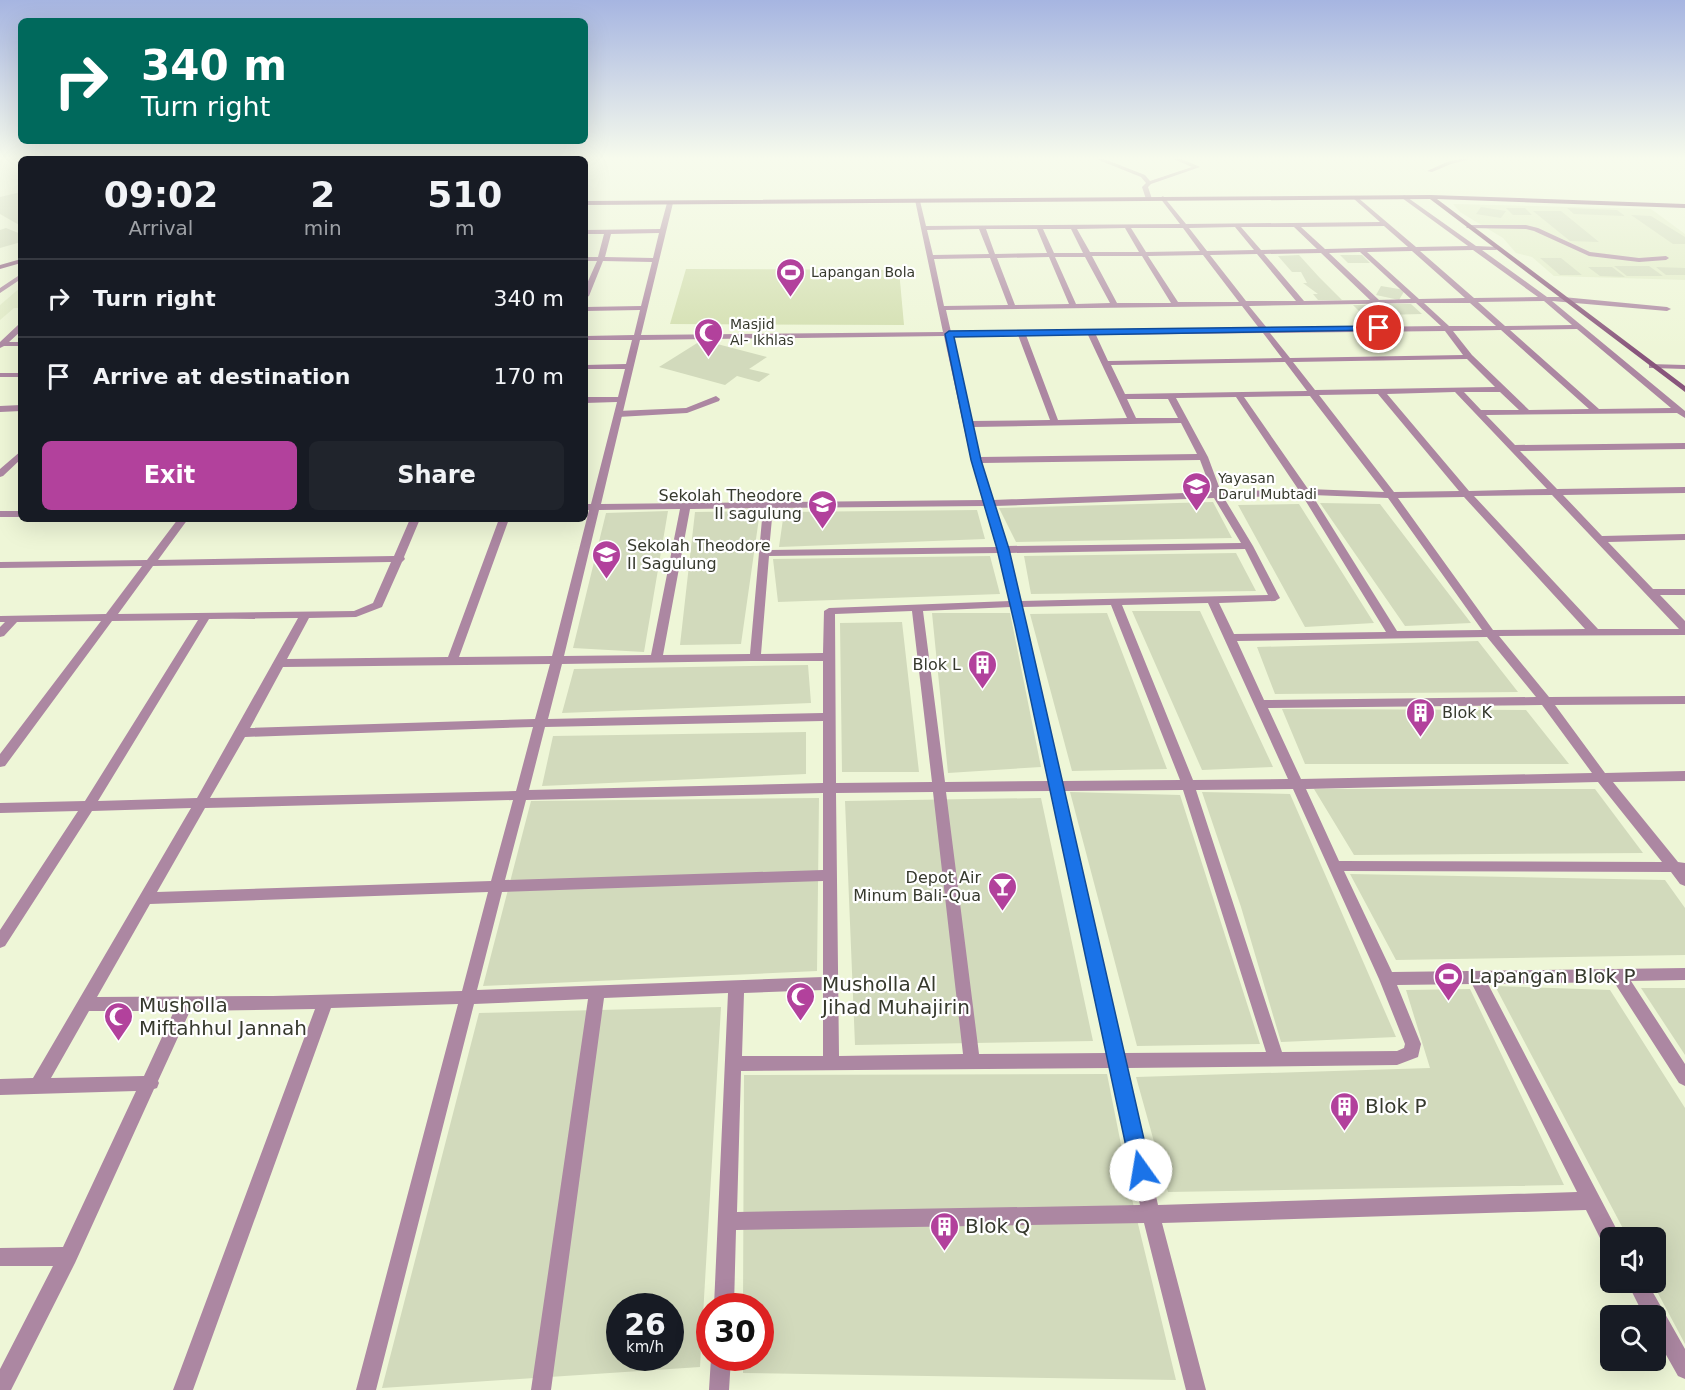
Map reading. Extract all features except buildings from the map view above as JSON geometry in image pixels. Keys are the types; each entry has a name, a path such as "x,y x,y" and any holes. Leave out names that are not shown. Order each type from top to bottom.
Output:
{"street":[{"path":"664,222 642,308 631,366 590,507 988,503 1305,492 1391,495 1685,490"},
{"path":"922,222 932,257 976,460 1003,549 1016,604 1151,1214 1196,1390"},
{"path":"1180,222 1391,495 1490,633 1545,701 1602,778 1680,867 1685,880"},
{"path":"1383,222 1597,411"},
{"path":"1462,222 1685,390"},
{"path":"1441,223 1526,227 1536,229 1589,254 1639,260 1666,258"},
{"path":"1441,223 1545,299 1682,413"},
{"path":"923,228 1385,224"},
{"path":"1296,225 1377,302"},
{"path":"1237,226 1302,303"},
{"path":"1039,227 1074,307"},
{"path":"1073,227 1115,306"},
{"path":"1127,227 1176,305"},
{"path":"982,228 1013,308"},
{"path":"588,232 661,231"},
{"path":"588,289 601,259 609,232"},
{"path":"932,257 1496,248"},
{"path":"1362,251 1420,301 1447,328 1468,357 1526,412"},
{"path":"588,259 656,260"},
{"path":"0,267 18,262"},
{"path":"0,291 18,278"},
{"path":"10,284 18,284"},
{"path":"943,309 1545,299 1667,309"},
{"path":"588,309 642,308"},
{"path":"588,338 1580,327"},
{"path":"1,345 18,330"},
{"path":"1091,332 1133,421"},
{"path":"1021,333 1055,423"},
{"path":"1,345 18,344"},
{"path":"1105,363 1468,357"},
{"path":"588,367 631,366"},
{"path":"1652,366 1685,367"},
{"path":"0,375 18,375"},
{"path":"1121,397 1502,389"},
{"path":"1457,390 1685,630"},
{"path":"1380,391 1466,493 1595,633"},
{"path":"1238,394 1305,492 1394,636"},
{"path":"831,1064 829,611 1275,598 1218,496 1203,458 1171,396"},
{"path":"588,400 622,399"},
{"path":"618,414 687,410 716,399"},
{"path":"0,408 18,408"},
{"path":"1479,413 1597,411 1682,413"},
{"path":"968,424 1184,420"},
{"path":"1512,448 1685,446"},
{"path":"2,472 18,457"},
{"path":"976,460 1203,458"},
{"path":"2,472 18,469"},
{"path":"755,658 768,506"},
{"path":"656,660 685,507"},
{"path":"0,514 18,514"},
{"path":"0,763 181,522"},
{"path":"0,619 356,614 378,605 414,522"},
{"path":"452,662 503,522"},
{"path":"366,1390 557,661 587,522"},
{"path":"1599,539 1685,537"},
{"path":"763,553 1248,546"},
{"path":"0,565 400,558"},
{"path":"1650,592 1685,592"},
{"path":"732,1064 1397,1058 1412,1052 1413,1044 1388,979 1212,600"},
{"path":"1115,601 1188,784 1277,1060"},
{"path":"917,608 972,1063"},
{"path":"0,942 89,805 206,615"},
{"path":"37,1087 87,1004 145,898 241,733 304,616"},
{"path":"0,634 14,619"},
{"path":"1229,638 1685,630"},
{"path":"278,663 828,657"},
{"path":"1260,704 1685,700"},
{"path":"241,733 541,723 829,717"},
{"path":"0,808 830,788 1297,784 1685,776"},
{"path":"1335,866 1680,867"},
{"path":"145,898 831,875"},
{"path":"1388,979 1685,974"},
{"path":"1619,976 1685,1078"},
{"path":"1477,978 1604,1227"},
{"path":"87,1004 186,1005 324,1002 832,983"},
{"path":"725,1293 736,986"},
{"path":"541,1390 597,992"},
{"path":"183,1390 324,1002"},
{"path":"0,1390 68,1256 186,1005"},
{"path":"0,1087 151,1083"},
{"path":"729,1221 1151,1214 1590,1201"},
{"path":"0,1257 68,1256"},
{"path":"1666,1336 1685,1369"},
{"path":"720,1390 721,1371"}],"shaded area":[{"path":"1476,222 1668,222 1685,234 1685,280 1554,276 1532,257 1516,253 1503,238"},
{"name":"Lapangan Bola","path":"686,269 899,270 904,325 670,324"},
{"path":"18,290 18,308 14,308 0,320 0,305"}],"place":[{"name":"Lapangan Bola","path":"790,298"},
{"name":"Masjid Al- Ikhlas","path":"709,358"},
{"name":"Yayasan Darul Mubtadi","path":"1197,512"},
{"name":"Sekolah Theodore II sagulung","path":"823,530"},
{"name":"Sekolah Theodore II Sagulung","path":"606,580"},
{"name":"Blok L","path":"982,690"},
{"name":"Blok K","path":"1421,738"},
{"name":"Depot Air Minum Bali-Qua","path":"1002,912"},
{"name":"Lapangan Blok P","path":"1448,1002"},
{"name":"Musholla Al Jihad Muhajirin","path":"801,1022"},
{"name":"Musholla Miftahhul Jannah","path":"118,1042"},
{"name":"Blok P","path":"1344,1132"},
{"name":"Blok Q","path":"944,1252"}],"route":[{"path":"1141,1170 1021,626 1003,549 976,460 949,334 1379,328"}]}
